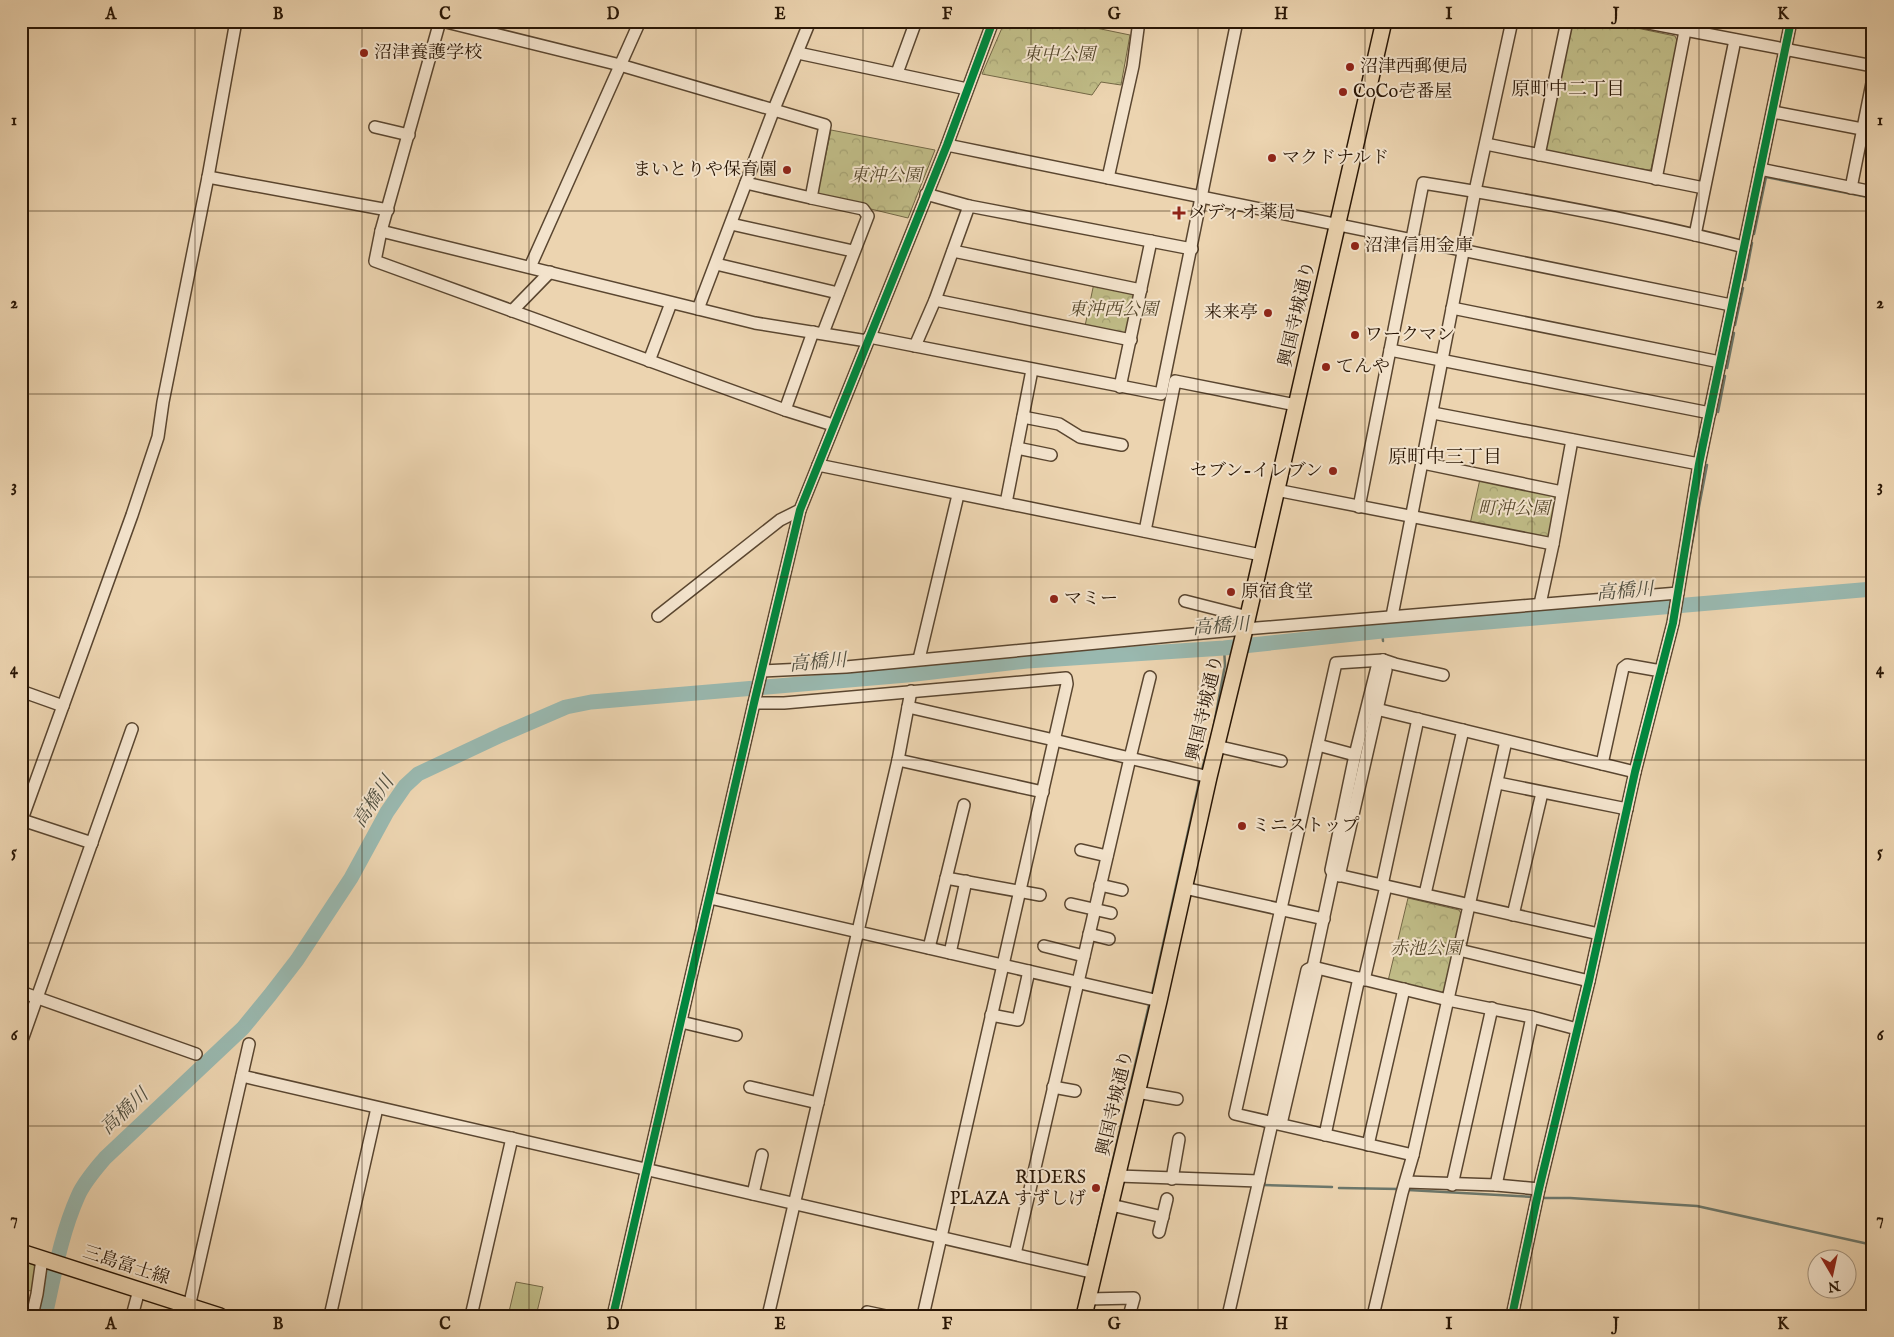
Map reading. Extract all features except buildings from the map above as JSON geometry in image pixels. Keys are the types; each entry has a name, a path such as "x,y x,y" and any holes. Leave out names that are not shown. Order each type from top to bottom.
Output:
{"main road":[{"name":"興国寺城通り","path":"1084,1316 1159,1001 1184,888 1204,776 1216,746 1245,627 1384,21"},
{"name":"三島富士線","path":"21,1252 220,1316"}],"street":[{"path":"92,842 22,821 132,515 158,437 163,402 208,177 236,21"},
{"path":"811,198 825,125 620,65 441,21 381,231 375,262 785,410 833,425"},
{"path":"530,267 640,21"},
{"path":"698,309 774,109 810,21"},
{"path":"897,73 916,21"},
{"path":"613,1316 800,510 946,145 993,21"},
{"path":"1108,178 1133,66 1140,21"},
{"path":"381,231 755,323 915,346 1161,394 1237,21"},
{"path":"1392,616 1475,191 1512,21"},
{"path":"1539,155 1567,21"},
{"path":"1638,21 1873,66"},
{"path":"1512,1316 1539,1189 1589,981 1626,809 1673,623 1699,464 1791,21"},
{"path":"1656,178 1685,31"},
{"path":"1695,235 1735,40"},
{"path":"798,53 967,89"},
{"path":"1851,188 1873,78"},
{"path":"1773,112 1862,129"},
{"path":"375,127 409,135"},
{"path":"1486,144 1704,188"},
{"path":"946,145 1731,305"},
{"path":"1760,169 1873,192"},
{"path":"208,177 388,210"},
{"path":"1359,507 1423,182 1695,235 1744,247"},
{"path":"746,183 863,209 868,216 838,293 818,332 785,410"},
{"path":"926,194 969,206 1192,249"},
{"path":"915,346 935,300 969,206"},
{"path":"731,224 854,251"},
{"path":"1120,387 1151,241"},
{"path":"953,250 1141,290"},
{"path":"716,264 838,293"},
{"path":"512,311 550,272"},
{"path":"935,300 1131,340"},
{"path":"650,361 671,303"},
{"path":"1452,308 1720,362"},
{"path":"1390,350 1710,413"},
{"path":"1006,503 1032,370"},
{"path":"1144,531 1175,381 1296,405"},
{"path":"1433,413 1699,464"},
{"path":"1023,417 1058,424 1080,437 1122,445"},
{"path":"1540,604 1572,440"},
{"path":"1017,448 1051,455"},
{"path":"1423,463 1562,492"},
{"path":"818,465 958,495 1261,555"},
{"path":"1276,490 1553,544"},
{"path":"919,660 958,495"},
{"path":"658,616 780,520 800,510"},
{"path":"761,673 846,667 1245,627 1678,595"},
{"path":"1185,602 1245,627"},
{"path":"1413,1155 1235,1114 1336,663 1383,660 1443,675"},
{"path":"1383,660 1386,670 1355,755 1331,870 1336,875 1599,934"},
{"path":"1602,764 1622,668 1627,665 1661,671"},
{"path":"1014,1254 1150,677"},
{"path":"754,703 1066,678 1067,684 923,1316"},
{"path":"21,691 63,706"},
{"path":"768,1316 898,760 911,691"},
{"path":"908,707 1204,776"},
{"path":"1372,709 1635,772"},
{"path":"1313,967 1336,875 1372,709"},
{"path":"1325,1135 1384,886 1418,719"},
{"path":"21,1043 132,729"},
{"path":"1425,894 1463,730"},
{"path":"1373,1316 1413,1155 1506,741"},
{"path":"1318,745 1355,755"},
{"path":"1216,746 1281,761"},
{"path":"898,760 1042,792"},
{"path":"1498,783 1626,809"},
{"path":"1513,915 1542,792"},
{"path":"929,948 964,804"},
{"path":"1081,850 1107,856"},
{"path":"946,878 1040,896"},
{"path":"950,953 966,881"},
{"path":"1100,885 1122,890"},
{"path":"1184,888 1324,919"},
{"path":"710,898 1159,1001"},
{"path":"1071,904 1111,913"},
{"path":"1089,934 1109,938"},
{"path":"1044,946 1084,956"},
{"path":"1459,950 1589,981"},
{"path":"1228,1316 1259,1182 1276,1123 1307,970 1313,967 1577,1029"},
{"path":"991,1015 1018,1020 1029,972"},
{"path":"1368,1145 1404,989"},
{"path":"21,992 196,1054"},
{"path":"1452,1185 1492,1008"},
{"path":"1496,1186 1532,1017"},
{"path":"681,1022 736,1035"},
{"path":"189,1307 248,1044"},
{"path":"242,1076 1095,1272"},
{"path":"750,1087 818,1103"},
{"path":"1053,1087 1075,1092"},
{"path":"1137,1092 1177,1099"},
{"path":"330,1316 377,1108"},
{"path":"471,1316 512,1138"},
{"path":"1172,1179 1179,1139"},
{"path":"753,1194 762,1155"},
{"path":"1118,1176 1259,1182"},
{"path":"1404,1188 1452,1185 1539,1189"},
{"path":"1159,1232 1167,1199"},
{"path":"1111,1205 1163,1217"},
{"path":"32,1316 42,1259"},
{"path":"132,1316 139,1290"},
{"path":"1088,1299 1134,1298 1129,1316"},
{"path":"867,1312 886,1316"}],"green space":[{"name":"東中公園","path":"1005,21 1062,21 1130,35 1121,85 1101,82 1092,95 982,74"},
{"path":"1573,21 1603,21 1675,36 1678,43 1651,169 1548,154 1546,148"},
{"name":"東沖公園","path":"831,130 935,150 908,218 817,196"},
{"name":"東沖西公園","path":"1094,283 1136,291 1126,334 1085,326"},
{"name":"町沖公園","path":"1480,479 1558,495 1549,540 1470,524"},
{"name":"赤池公園","path":"1408,898 1459,910 1463,917 1446,989 1441,993 1388,981"},
{"path":"21,1260 36,1266 34,1291 21,1290"},
{"path":"516,1282 543,1287 536,1316 508,1316"}],"waterway":[{"path":"1754,234 1766,177 1873,198"},
{"path":"1745,280 1752,243"},
{"path":"1735,325 1743,288"},
{"path":"1727,368 1734,333"},
{"path":"1718,412 1725,376"},
{"path":"1687,569 1707,465"},
{"name":"高橋川","path":"45,1316 58,1255 80,1191 105,1158 243,1028 270,995 297,960 351,878 387,812 405,786 418,774 566,707 591,702 907,675 1027,661 1224,648 1382,631 1873,589"},
{"path":"1382,631 1383,641"},
{"path":"1201,773 1213,730 1225,665 1224,648"},
{"path":"1152,994 1200,778"},
{"path":"1092,1250 1149,1005"},
{"path":"1262,1185 1332,1187"},
{"path":"1339,1188 1400,1189"},
{"path":"1408,1190 1534,1197"},
{"path":"1540,1198 1570,1198 1697,1206 1873,1245"}],"cycle path":[{"path":"613,1316 800,510 947,145 993,21"},
{"path":"1512,1316 1539,1189 1589,981 1635,772 1673,623 1699,464 1791,21"}],"place":[{"name":"沼津養護学校","path":"364,53"},
{"name":"沼津西郵便局","path":"1350,67"},
{"name":"CoCo壱番屋","path":"1343,92"},
{"name":"マクドナルド","path":"1272,158"},
{"name":"まいとりや保育園","path":"787,170"},
{"name":"メディオ薬局","path":"1179,213"},
{"name":"沼津信用金庫","path":"1355,246"},
{"name":"来来亭","path":"1268,313"},
{"name":"ワークマン","path":"1355,335"},
{"name":"てんや","path":"1326,367"},
{"name":"セブン-イレブン","path":"1333,471"},
{"name":"原宿食堂","path":"1231,592"},
{"name":"マミー","path":"1054,599"},
{"name":"ミニストップ","path":"1242,826"},
{"name":"RIDERS PLAZA すずしげ","path":"1096,1188"}],"district":[{"name":"原町中二丁目","path":"1568,90"},
{"name":"原町中三丁目","path":"1445,458"}]}
